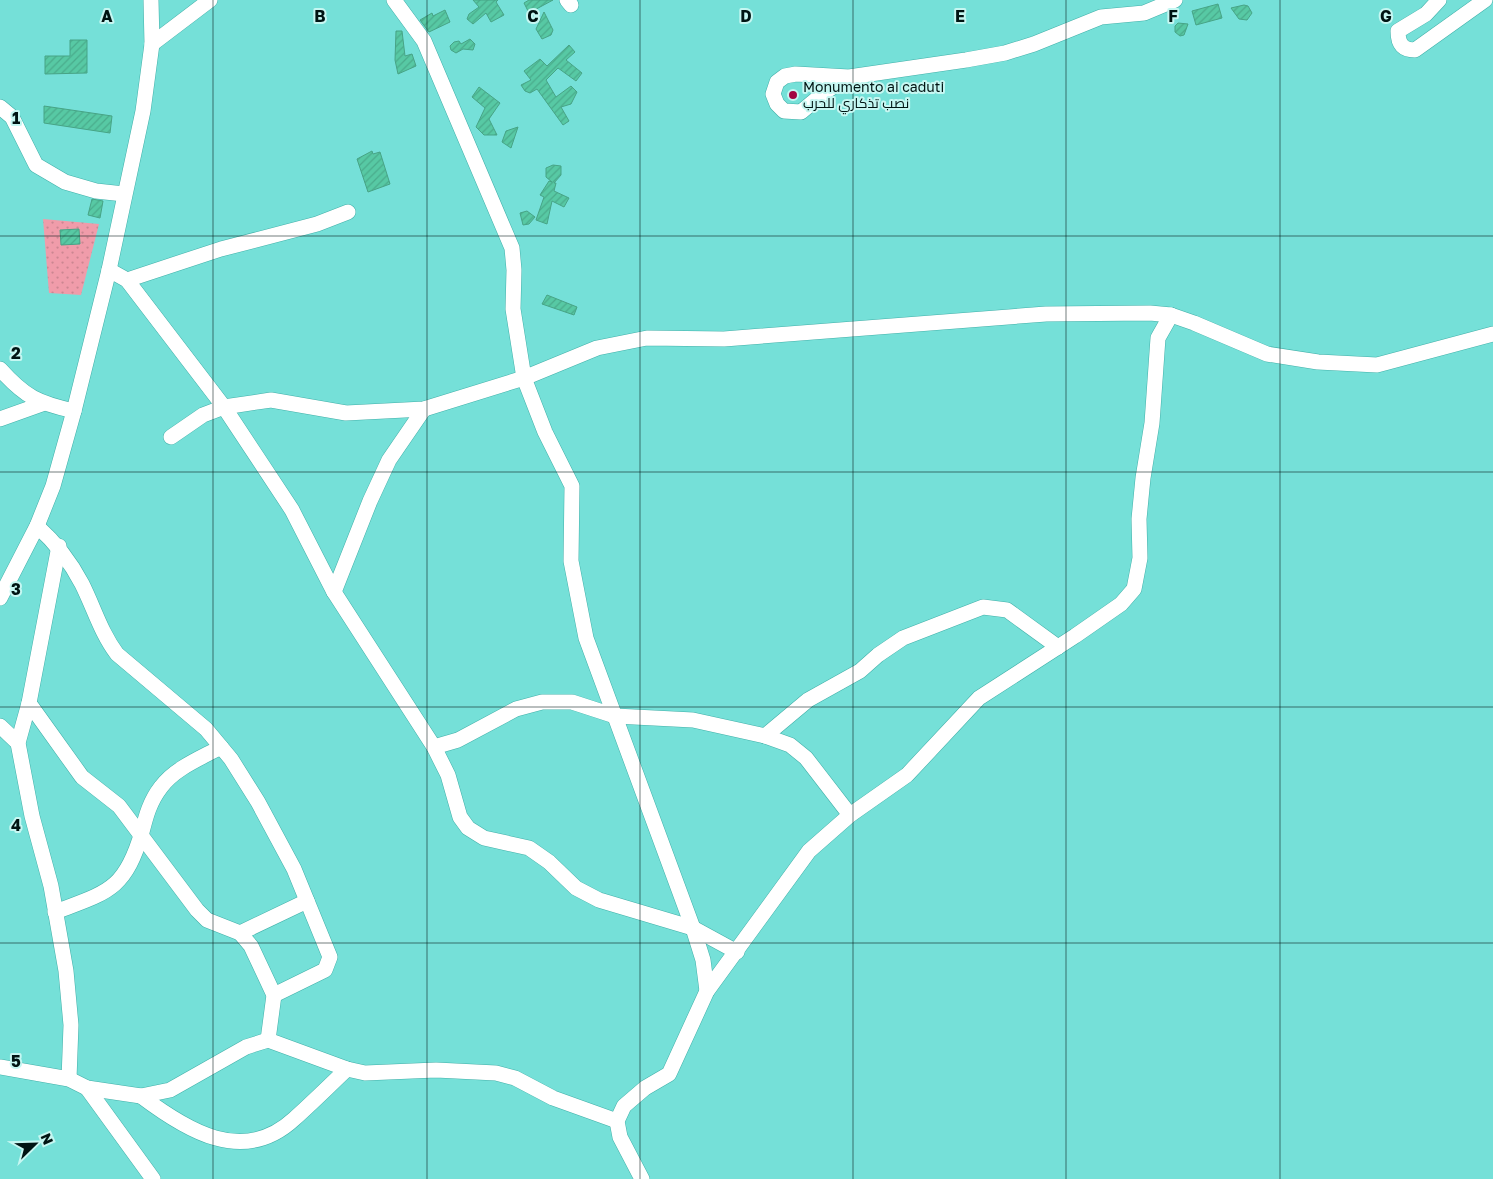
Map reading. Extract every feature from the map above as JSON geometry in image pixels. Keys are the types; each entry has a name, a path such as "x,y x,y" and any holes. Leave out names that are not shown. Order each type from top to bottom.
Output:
{"street":[{"path":"0,598 37,526 53,486 74,411 109,270 143,111 152,44 151,0"},
{"path":"152,44 210,0"},
{"path":"849,78 1005,53 1101,17 1144,13 1175,0"},
{"path":"1439,0 1426,14 1398,30 1401,45 1406,50 1415,50 1485,0"},
{"path":"399,2 424,41 512,248 514,270 513,309 524,378 545,432 572,486 571,561 586,638 693,928 702,960 707,991"},
{"path":"0,107 12,116 36,165 64,182 96,191 124,194"},
{"path":"127,280 221,249 317,224 348,212"},
{"path":"109,270 127,280 224,407 292,510 334,592 434,747 448,774 460,818 468,828 484,838 528,848 549,862 576,888 599,900 693,928 737,952"},
{"path":"171,436 203,415 224,407 271,400 346,413 424,409 524,378 598,348 647,338 724,339 1046,314 1150,313 1170,315 1268,354 1318,362 1377,365 1493,334"},
{"path":"642,1179 620,1137 617,1121 624,1106 645,1088 669,1074 707,991 809,851 850,816 906,775 978,698 1121,604 1134,589 1140,558 1139,519 1143,478 1152,423 1158,338 1170,315"},
{"path":"0,369 17,388 42,404 74,411"},
{"path":"0,419 42,404"},
{"path":"334,592 370,501 389,460 424,409"},
{"path":"37,526 59,546 82,585 107,641 117,654 206,729 221,747 258,802 294,869 330,957 325,970 274,995"},
{"path":"59,546 29,703 18,743 66,971 71,1025 69,1079"},
{"path":"765,736 808,700 860,671 903,638 983,607 1007,610 1058,647"},
{"path":"434,747 458,740 516,709 542,702 572,702 615,716 693,720 765,736 790,745 806,758 850,816"},
{"path":"29,703 82,777 119,806 197,910 207,920 240,933 251,946 274,995 268,1040"},
{"path":"0,726 18,743"},
{"path":"55,912 105,894 123,878 130,866 149,806 161,786 174,773 221,747"},
{"path":"240,933 307,901"},
{"path":"0,1067 69,1079 87,1088 141,1096 170,1090 246,1046 268,1040 347,1069 365,1073 436,1070 496,1073 515,1078 553,1098 617,1121"},
{"path":"141,1096 175,1121 226,1142 244,1143 271,1135 293,1120 347,1069"},
{"path":"87,1088 153,1179"}],"shaded area":[{"path":"43,219 99,224 81,295 49,293"}],"building":[{"path":"473,0 498,0 496,2 504,15 491,22 486,13 473,24 467,19 469,14 479,7"},
{"path":"529,0 553,0 529,13 524,3"},
{"path":"1218,4 1222,18 1196,25 1192,11"},
{"path":"1248,6 1252,13 1247,20 1239,19 1231,8"},
{"path":"445,10 450,22 429,32 420,20 432,13 433,16"},
{"path":"544,12 553,30 551,35 542,39 536,29"},
{"path":"1178,23 1188,24 1184,35 1180,36 1175,32 1175,26"},
{"path":"396,31 402,31 405,56 412,54 416,66 398,74 395,60"},
{"path":"470,39 475,44 473,50 463,49 456,53 451,50 450,46 454,42 459,41 461,44"},
{"path":"70,40 87,40 87,73 45,74 45,56 70,56"},
{"path":"569,45 575,52 566,60 582,73 576,81 558,68 546,80 556,97 571,86 577,92 571,104 561,107 569,121 563,125 537,89 530,93 525,91 521,85 531,80 524,71 540,59 547,66"},
{"path":"479,87 500,103 489,119 497,135 484,135 476,127 485,108 472,97"},
{"path":"44,106 112,116 110,133 44,123"},
{"path":"518,127 511,148 502,142 506,131"},
{"path":"372,151 373,154 380,152 390,184 368,192 357,159"},
{"path":"553,165 561,166 561,175 554,183 556,183 554,191 569,198 564,207 552,201 547,224 536,220 544,197 540,195 549,181 552,182 546,177 546,168"},
{"path":"92,199 103,201 100,218 88,215"},
{"path":"527,211 535,217 529,224 523,225 520,213"},
{"path":"79,229 80,244 61,245 60,230"},
{"path":"547,295 577,307 574,315 542,304"}],"place":[{"name":"Monumento ai caduti نصب تذكاري للحرب","path":"793,95"}]}
